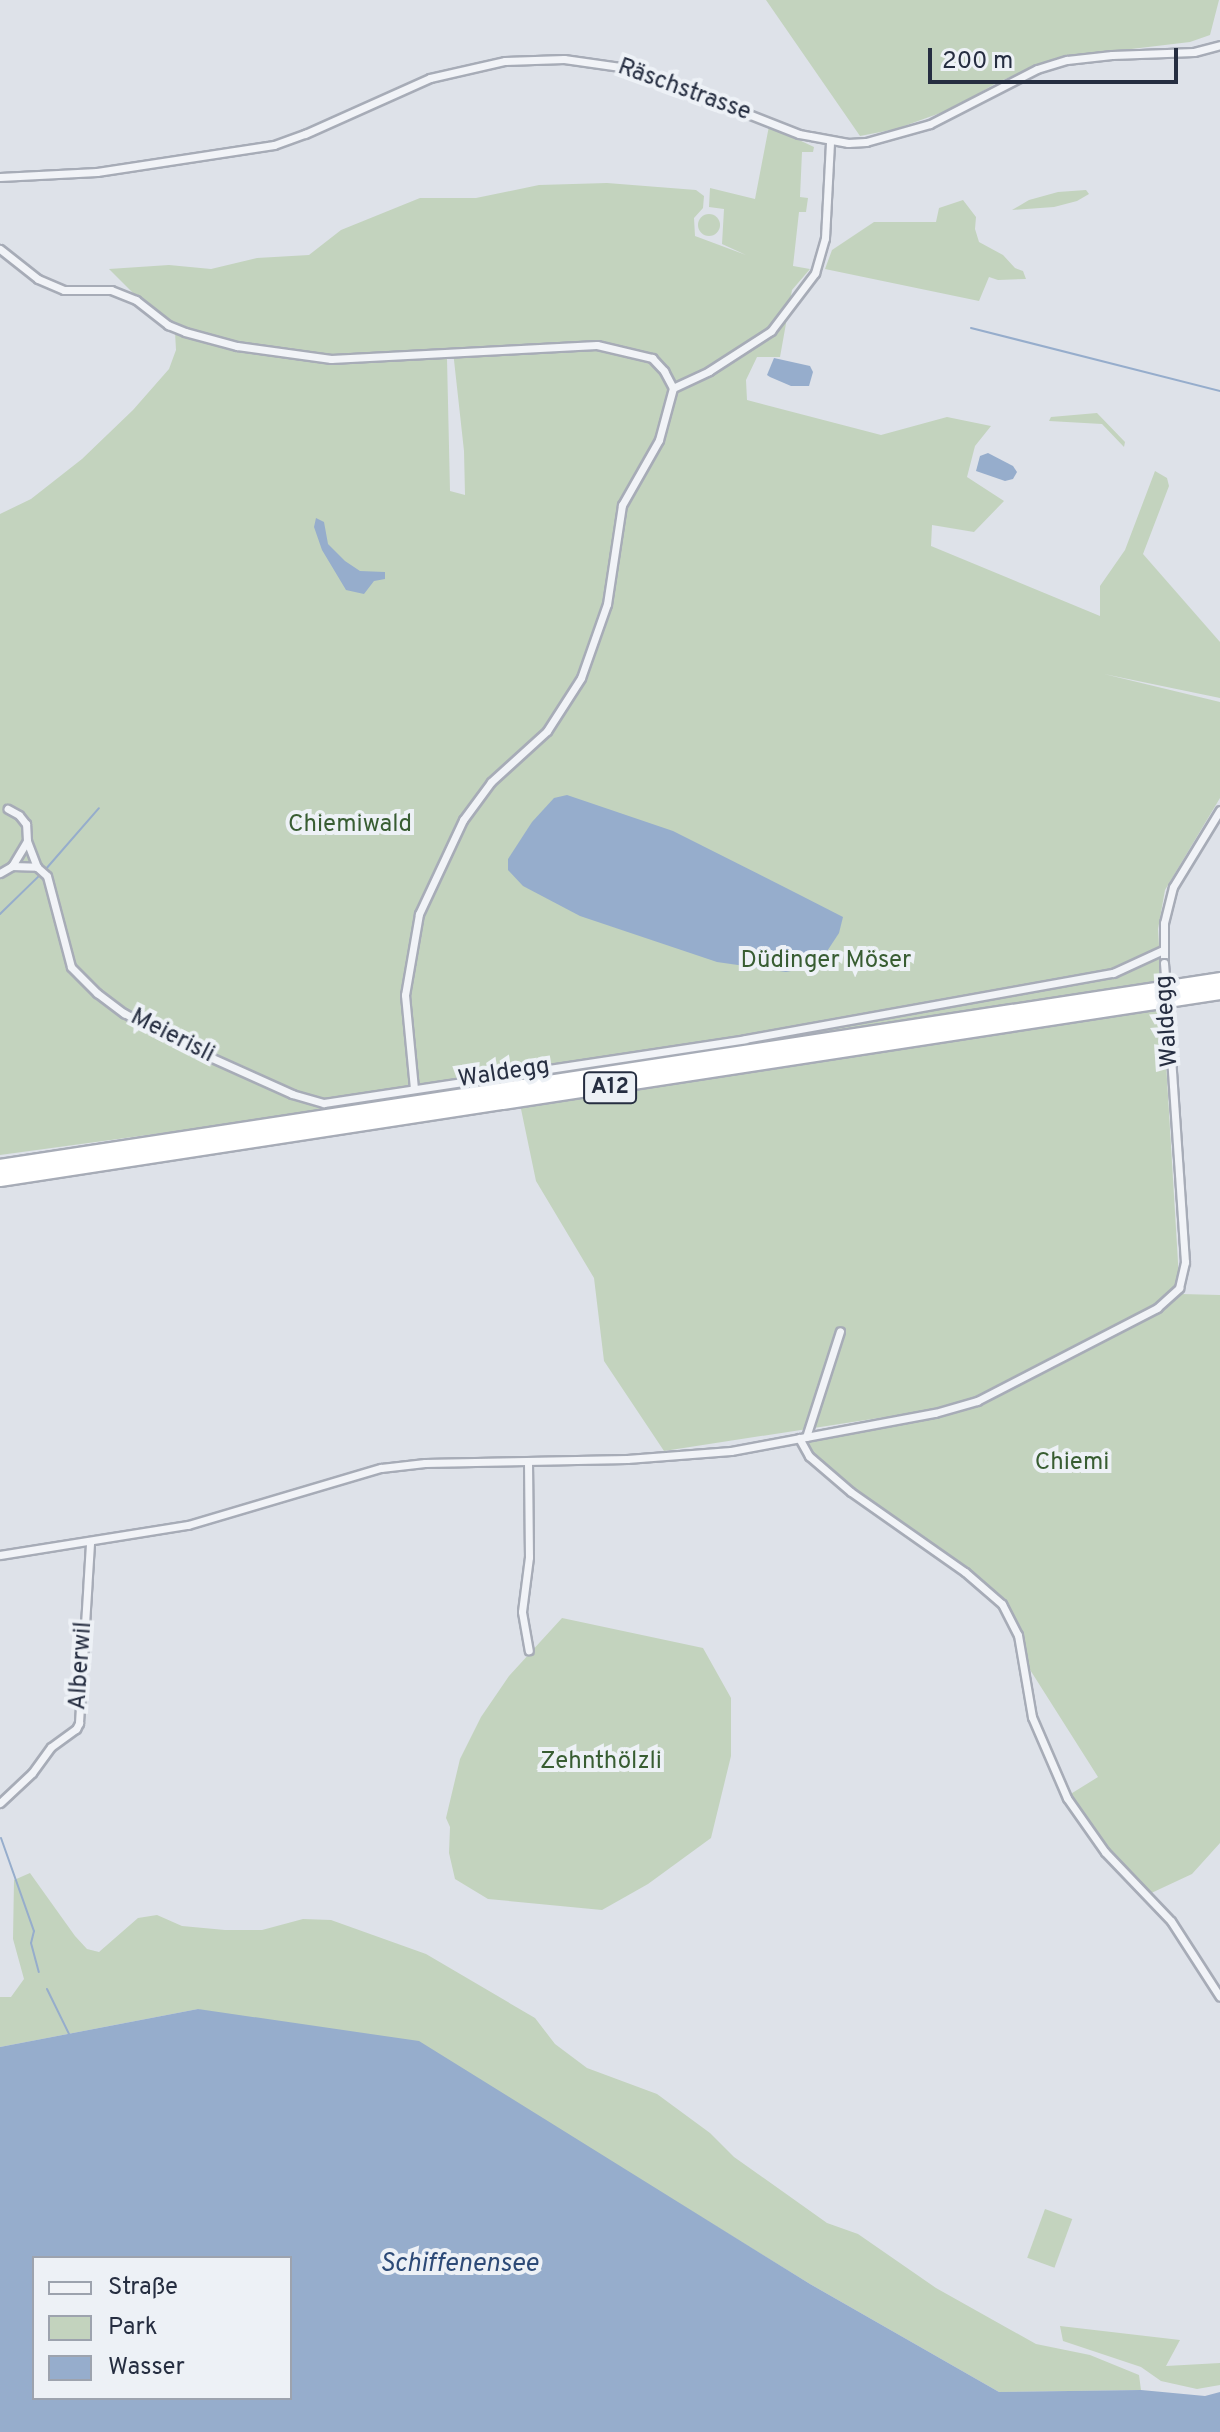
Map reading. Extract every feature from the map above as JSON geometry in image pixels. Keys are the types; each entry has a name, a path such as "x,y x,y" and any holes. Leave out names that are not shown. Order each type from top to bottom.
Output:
{"highway":[{"name":"A12","path":"0,1167 1220,980"},
{"name":"A12","path":"0,1179 1220,992"}],"street":[{"name":"Räschstrasse","path":"0,177 97,172 274,145 430,78 479,65 533,59 590,61 634,69 799,134 830,143 866,142 921,127 969,107 1037,69 1067,60 1194,52 1220,45"},
{"path":"673,388 709,371 771,331 815,273 825,238 830,143"},
{"path":"0,249 38,279 64,290 111,290 136,300 168,325 237,346 331,359 597,345 616,347 657,361 673,388 659,440 622,505 607,604 581,678 541,738 491,782 463,820 419,914 405,995 414,1089"},
{"path":"8,809 19,815 26,824 27,841 37,867 12,866"},
{"path":"1163,950 1165,912 1173,887 1220,810"},
{"path":"0,873 12,866 27,841"},
{"name":"Meierisli","path":"37,867 47,876 71,967 80,979 124,1013 181,1044 306,1100 336,1102 414,1089"},
{"name":"Waldegg","path":"0,1555 188,1525 381,1468 425,1463 690,1455 935,1413 977,1401 1174,1295 1182,1283 1185,1262 1163,950 1113,973 745,1039 414,1089"},
{"path":"840,1331 803,1438 809,1456 851,1492 965,1572 1002,1604 1018,1635 1032,1717 1058,1783 1084,1826 1171,1921 1220,1997"},
{"path":"528,1462 529,1557 522,1612 529,1650"},
{"name":"Alberwil","path":"0,1803 32,1773 51,1747 76,1729 79,1723 90,1542"}],"green space":[{"path":"766,0 1219,0 1210,35 1190,42 1056,58 998,82 954,108 896,129 860,136"},
{"name":"Düdinger Möser","path":"769,126 814,147 813,152 802,152 800,197 808,198 806,212 799,212 793,266 810,269 792,290 780,357 757,357 746,380 747,400 881,435 947,417 991,426 975,446 967,477 1004,501 974,532 932,525 931,546 1100,616 1100,586 1125,550 1155,471 1167,478 1169,486 1143,554 1220,642 1220,698 1104,674 1220,702 1220,798 1165,890 1158,929 1179,1279 1170,1294 1151,1306 1157,1313 1181,1294 1220,1295 1220,1843 1192,1874 1147,1895 1105,1848 1069,1795 1098,1777 1027,1665 1021,1634 1004,1601 968,1568 851,1490 820,1465 805,1441 884,1425 885,1417 664,1451 604,1361 594,1278 536,1181 516,1085 0,1155 0,514 31,499 82,459 133,410 169,369 176,350 175,332 255,352 336,363 447,358 450,491 465,495 464,451 453,351 332,357 236,342 159,319 109,269 169,265 211,269 257,258 309,255 341,230 420,198 476,198 539,185 607,183 696,190 704,196 703,208 694,218 695,236 746,255 722,244 724,209 709,207 710,188 755,199"},
{"path":"1086,190 1089,194 1077,201 1054,207 1012,210 1029,200 1058,192"},
{"path":"963,200 976,217 975,229 979,242 1003,255 1015,268 1023,271 1026,279 998,280 989,277 979,301 825,269 832,250 874,222 936,222 939,208"},
{"path":"709,214 717,217 720,225 717,233 709,236 701,233 698,225 701,217"},
{"path":"1097,413 1125,442 1124,447 1102,424 1049,421 1051,417"},
{"name":"Zehnthölzli","path":"562,1618 703,1648 731,1698 731,1756 711,1838 648,1884 602,1910 488,1899 455,1879 449,1853 450,1827 446,1818 460,1759 481,1717 509,1676"},
{"path":"30,1873 75,1936 87,1949 99,1952 138,1918 157,1915 182,1926 225,1930 262,1930 303,1919 331,1920 426,1954 535,2018 555,2044 587,2068 657,2094 710,2133 734,2157 827,2223 858,2234 936,2288 1036,2344 1090,2355 1139,2375 1141,2390 999,2392 810,2284 649,2185 198,2009 0,2047 0,1997 11,1997 24,1979 13,1939 14,1880"},
{"path":"1045,2209 1072,2219 1054,2268 1027,2258"},
{"path":"1060,2326 1180,2340 1166,2366 1220,2363 1220,2385 1197,2389 1161,2381 1141,2367 1063,2341"}],"water":[{"path":"774,358 810,366 813,372 809,386 791,386 767,375"},
{"path":"988,453 1013,466 1017,472 1013,479 1005,481 976,471 980,456"},
{"path":"316,518 324,522 328,544 345,561 360,571 385,572 385,579 374,581 364,594 346,590 322,550 314,527"},
{"path":"567,795 673,831 798,894 843,917 839,933 822,959 806,968 786,972 717,962 580,916 523,886 508,870 508,859 532,822 554,798"},
{"name":"Schiffenensee","path":"198,2009 419,2041 810,2284 999,2392 1141,2390 1205,2396 1220,2392 1220,2432 0,2432 0,2047"}],"waterway":[{"path":"971,328 1220,391"},
{"path":"45,870 99,808"},
{"path":"0,914 40,875"},
{"path":"1,1838 34,1931 31,1943 39,1972"},
{"path":"47,1989 69,2034"}],"park label":[{"name":"Chiemiwald","path":"350,826"},
{"name":"Chiemi","path":"1072,1464"}]}
